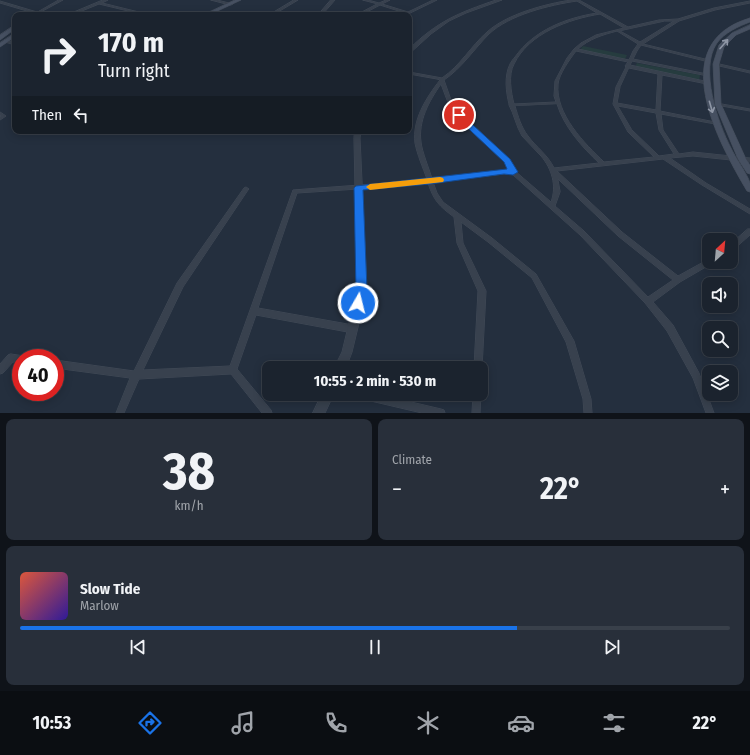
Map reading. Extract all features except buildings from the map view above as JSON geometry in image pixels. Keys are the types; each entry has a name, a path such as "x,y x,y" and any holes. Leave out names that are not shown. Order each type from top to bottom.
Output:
{"main road":[{"path":"212,12 239,0"},
{"path":"220,12 246,0"},
{"path":"750,20 739,25 715,42 708,61 707,75 709,104 715,123 730,158 750,189"},
{"path":"750,27 734,34 721,46 716,64 718,104 742,159 750,171"},
{"path":"0,38 12,29"},
{"path":"0,45 12,37"}],"street":[{"path":"0,3 9,0"},
{"path":"40,12 61,0"},
{"path":"77,12 106,0"},
{"path":"213,0 231,4"},
{"path":"276,12 296,0"},
{"path":"323,12 333,0"},
{"path":"365,0 405,12"},
{"path":"363,12 388,0"},
{"path":"411,12 435,0"},
{"path":"412,49 447,20 477,7 500,0"},
{"path":"588,413 587,399 570,341 534,276 490,240 441,204 434,193 418,143 418,127 430,96 442,80 451,74 488,33 509,19 533,9 577,0 627,28"},
{"path":"750,2 714,9 678,20 640,44 630,60 618,87 616,104 630,131 661,157 750,212"},
{"path":"0,3 26,12"},
{"path":"99,3 136,12"},
{"path":"552,206 557,195 558,184 552,166 523,132 511,105 509,93 511,65 530,41 545,31 571,20 600,13"},
{"path":"603,164 585,147 568,122 558,103 556,84 575,50 592,37 604,32 662,20 678,20"},
{"path":"617,30 640,44 708,61"},
{"path":"6,41 12,43"},
{"path":"575,50 707,75"},
{"path":"716,64 750,72"},
{"path":"627,66 708,83"},
{"path":"660,73 658,113 661,130 678,156"},
{"path":"412,74 442,80 449,100 459,115 507,161 513,172 582,233 648,301 670,328 696,376 710,413"},
{"path":"511,105 558,103"},
{"path":"616,104 715,123"},
{"path":"718,104 750,110"},
{"path":"0,114 4,116 0,119"},
{"path":"343,361 347,352 362,290 358,134"},
{"path":"553,170 693,154 750,160"},
{"path":"553,170 620,234 678,280"},
{"path":"234,370 295,191 359,188 430,182 513,172"},
{"path":"120,413 136,375 180,285 246,189"},
{"path":"457,216 460,243 482,291 478,361"},
{"path":"738,242 750,231"},
{"path":"648,301 678,280 702,266"},
{"path":"254,311 352,329"},
{"path":"0,370 10,358 12,358"},
{"path":"64,365 136,375 234,370"},
{"path":"234,370 268,413"},
{"path":"319,413 325,401"},
{"path":"389,401 442,413"},
{"path":"476,401 476,413"}],"green space":[{"path":"583,46 627,55 625,59 580,50"},
{"path":"637,63 700,75 699,80 635,67"}],"slow traffic":[{"path":"370,187 440,180"}],"route":[{"path":"358,303 362,290 359,188 430,182 513,172 507,161 459,115"}]}
